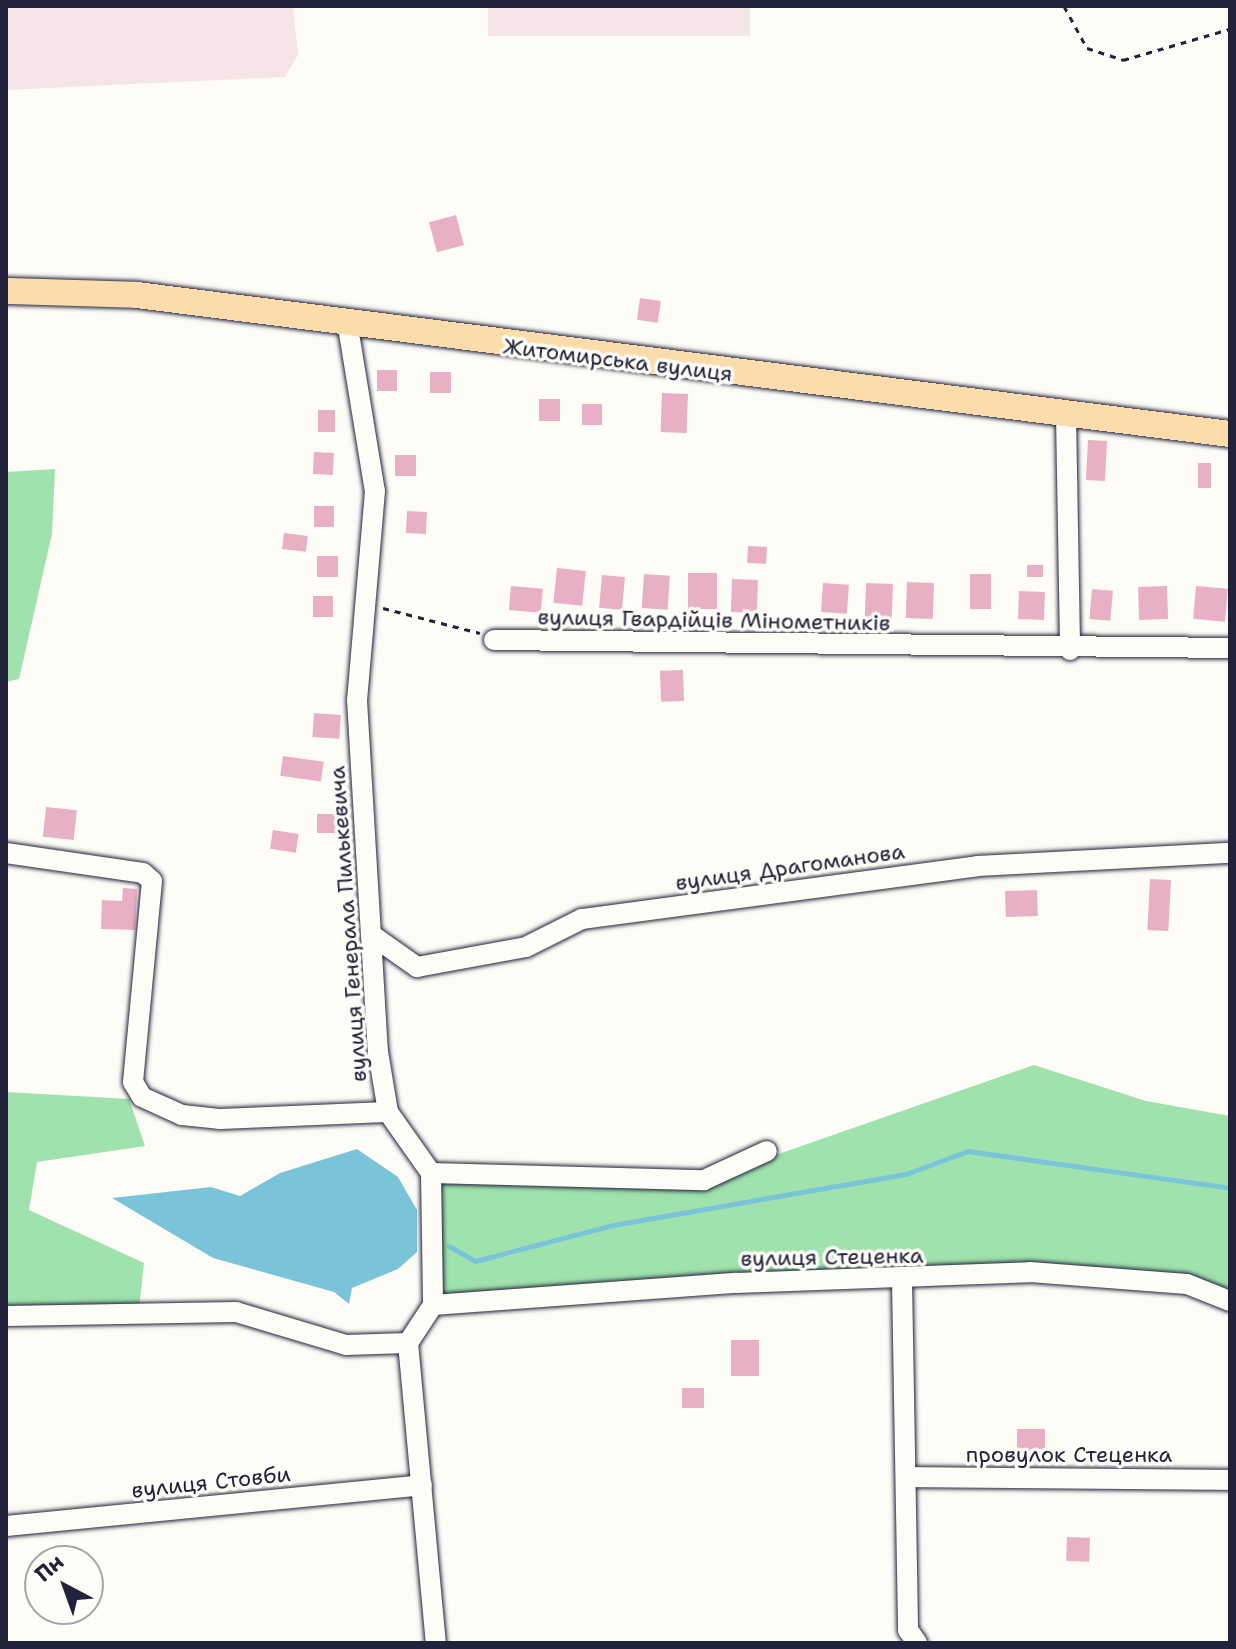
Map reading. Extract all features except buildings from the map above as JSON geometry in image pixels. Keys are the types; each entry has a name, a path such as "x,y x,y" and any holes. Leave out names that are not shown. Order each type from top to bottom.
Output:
{"main road":[{"name":"Житомирська вулиця","path":"6,291 137,295 348,327 1230,434"}],"street":[{"name":"вулиця Генерала Пилькевича","path":"348,327 375,491 362,604 357,700 388,1112"},
{"path":"1066,415 1070,650"},
{"name":"вулиця Гвардійців Мінометників","path":"494,640 1070,650 1230,648"},
{"path":"6,853 143,873 152,881 133,1082 142,1097 182,1115 219,1119 388,1112 431,1173 433,1305 408,1343 436,1643"},
{"name":"вулиця Драгоманова","path":"373,936 417,967 526,947 582,919 978,866 1230,853"},
{"path":"431,1173 704,1180 767,1151"},
{"name":"вулиця Стеценка","path":"433,1305 736,1283 902,1281 1030,1272 1187,1284 1230,1301"},
{"path":"902,1281 908,1477 908,1630 917,1643"},
{"path":"6,1316 222,1311 286,1323 346,1345 408,1343"},
{"name":"провулок Стеценка","path":"908,1477 1230,1480"},
{"name":"вулиця Стовби","path":"6,1526 422,1485"}],"path":[{"path":"1064,6 1087,48 1123,60 1230,29"},
{"path":"362,604 464,626 494,640"}],"shaded area":[{"path":"6,6 293,6 298,55 285,77 6,90"},
{"path":"488,6 750,6 750,36 488,36"}],"green space":[{"path":"55,469 52,534 19,679 6,682 6,472"},
{"path":"1034,1065 1146,1101 1230,1116 1230,1301 1187,1284 1030,1272 433,1305 431,1173 704,1180"},
{"path":"6,1092 129,1099 145,1146 37,1162 29,1210 144,1263 139,1309 6,1316"}],"water":[{"path":"357,1149 398,1177 417,1210 417,1252 398,1269 352,1288 349,1304 334,1292 213,1258 112,1198 211,1187 240,1196 280,1173"}],"waterway":[{"path":"449,1246 475,1261 613,1225 906,1174 968,1151 1230,1188"}]}
